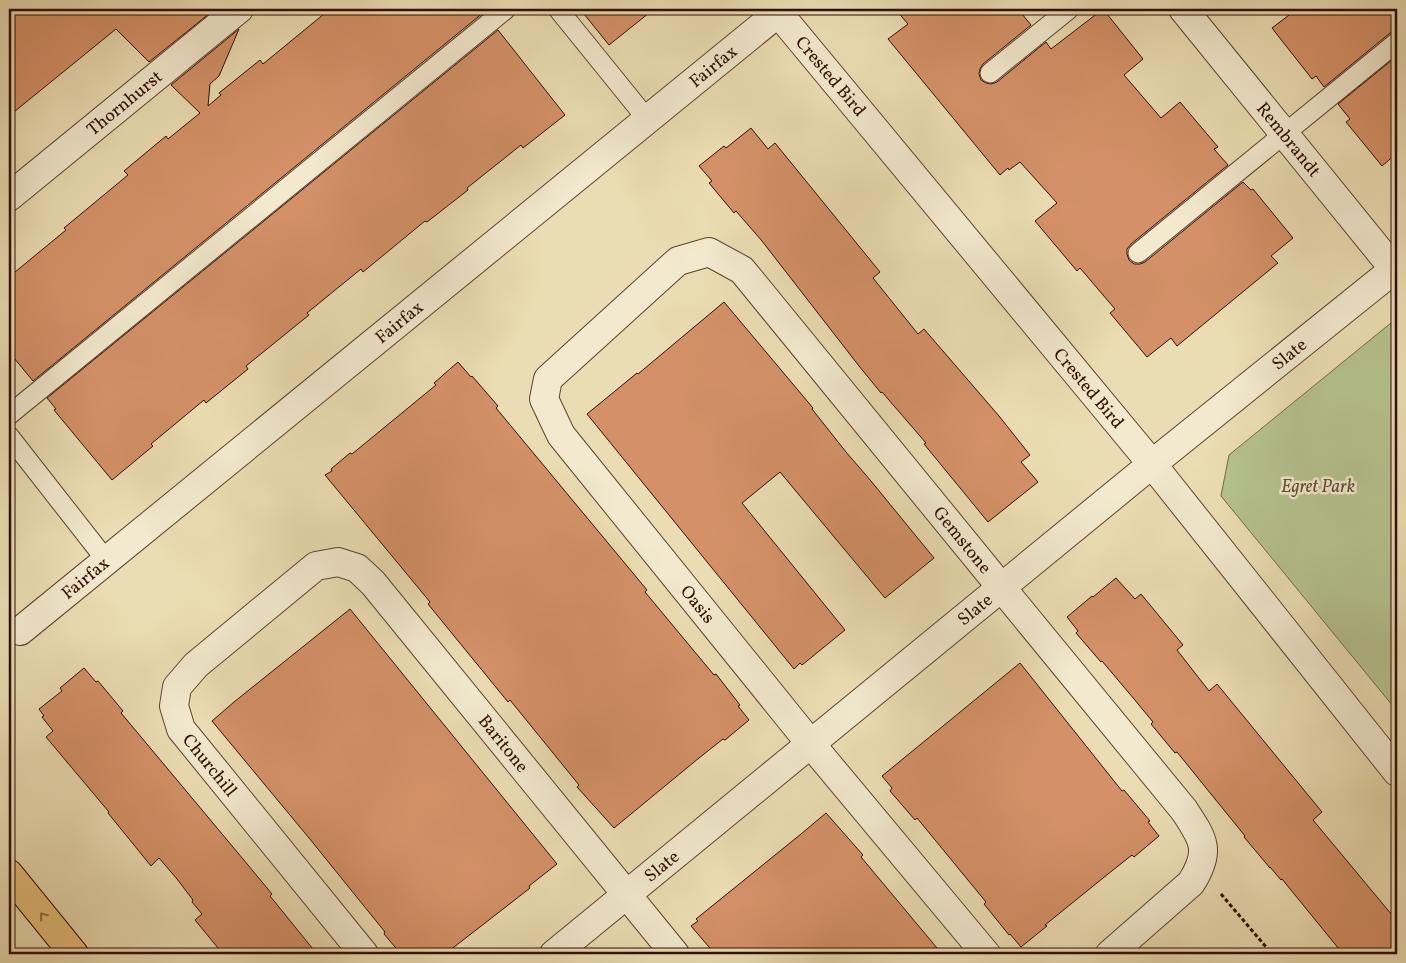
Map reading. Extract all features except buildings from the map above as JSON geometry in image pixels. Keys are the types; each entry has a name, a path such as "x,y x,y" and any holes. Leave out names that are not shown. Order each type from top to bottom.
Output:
{"main road":[{"path":"9,874 74,954"}],"street":[{"name":"Thornhurst","path":"9,197 238,9"},
{"name":"Rembrandt","path":"1183,9 1396,268"},
{"name":"Fairfax","path":"20,631 647,119 776,11"},
{"name":"Crested Bird","path":"776,11 1152,464 1397,772"},
{"name":"Gemstone","path":"678,261 709,252 742,270 1184,810 1200,835 1203,858 1199,868"},
{"name":"Oasis","path":"678,261 548,379 544,400 561,435 810,743 986,954"},
{"name":"Slate","path":"554,954 1001,587 1396,268"},
{"name":"Baritone","path":"316,566 338,562 357,568 373,583 675,954"},
{"name":"Churchill","path":"316,566 196,665 177,687 174,706 181,729 364,954"},
{"path":"1110,954 1191,882 1199,868"}],"lane":[{"path":"9,416 506,9"},
{"path":"558,9 647,119"},
{"path":"990,73 1069,9"},
{"path":"1138,253 1397,42"},
{"path":"9,436 106,560"}],"path":[{"path":"1199,868 1272,954"}],"green space":[{"name":"Egret Park","path":"1397,318 1397,711 1221,496 1229,455"}]}
